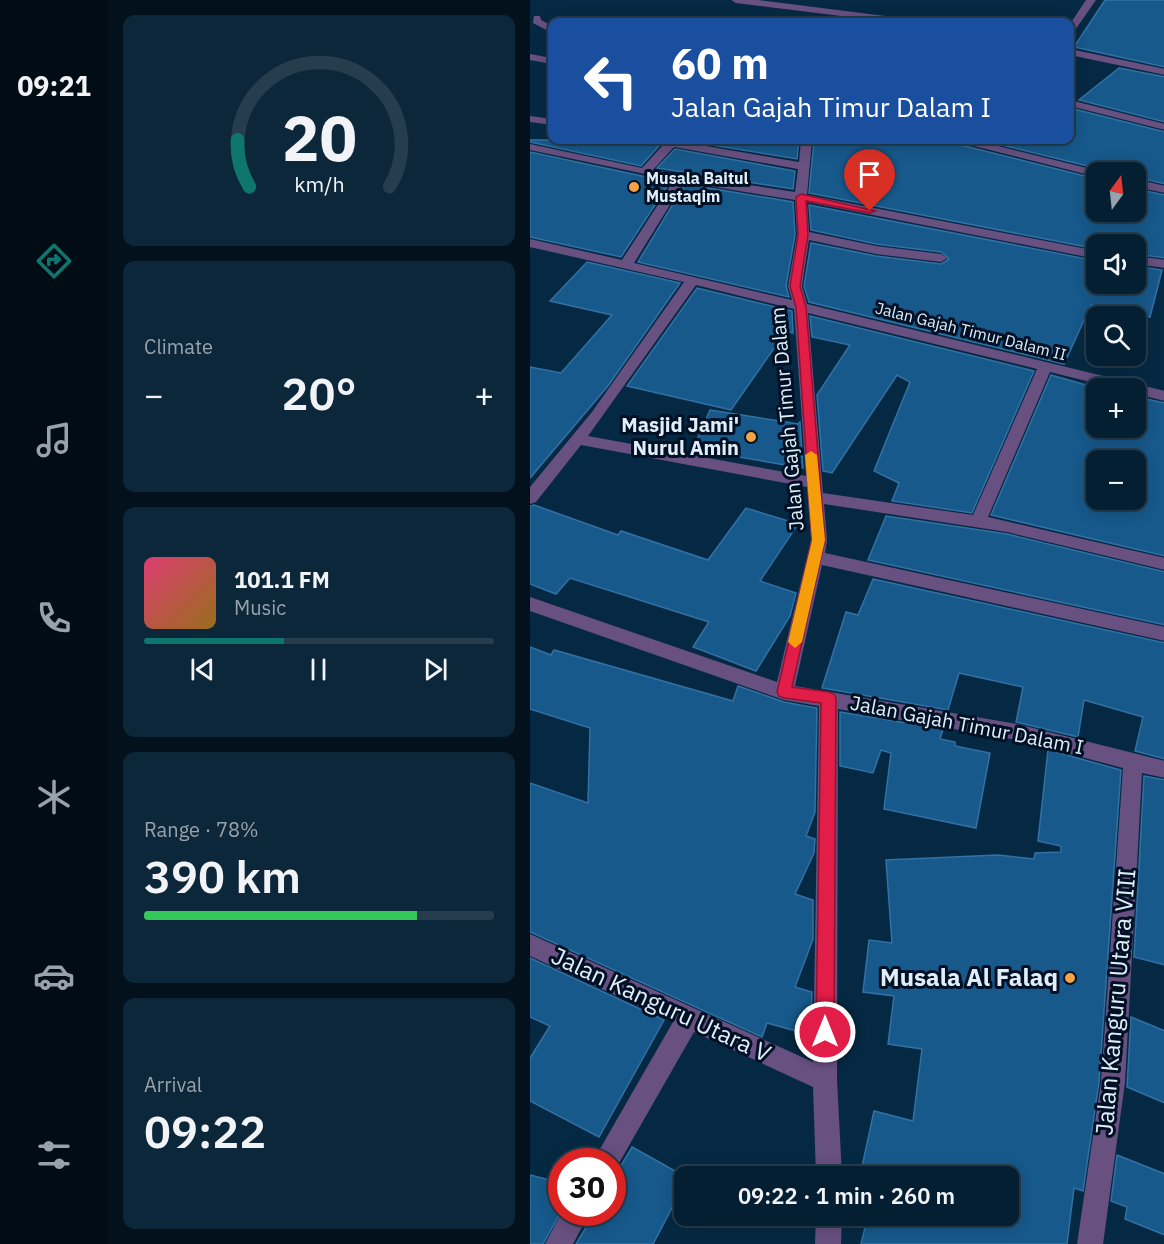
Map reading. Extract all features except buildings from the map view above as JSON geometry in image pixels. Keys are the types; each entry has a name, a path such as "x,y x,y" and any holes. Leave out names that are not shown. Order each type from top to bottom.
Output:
{"street":[{"path":"737,0 878,18"},
{"path":"1074,26 1091,0"},
{"path":"816,10 817,18"},
{"path":"536,17 536,21 548,28"},
{"path":"1074,53 1164,72"},
{"path":"530,57 548,60"},
{"path":"1074,104 1164,127"},
{"path":"530,119 548,121"},
{"path":"645,172 670,144"},
{"path":"677,144 803,166"},
{"name":"Jalan Gajah Timur Dalam","path":"784,692 819,540 801,307 795,286 803,235 801,197 806,144"},
{"path":"978,144 1086,170"},
{"path":"530,147 645,172 801,197 1086,253"},
{"path":"626,265 681,178"},
{"path":"1146,186 1164,190"},
{"path":"803,235 876,250 941,258"},
{"name":"Jalan Gajah Timur Dalam II","path":"530,243 693,280 1087,378"},
{"path":"1146,261 1164,264"},
{"path":"530,498 578,439 693,280"},
{"path":"978,522 1045,368"},
{"name":"Jalan Gajah Timur Dalam II","path":"1146,392 1164,396"},
{"path":"578,439 814,490 1017,528 1164,564"},
{"path":"815,557 946,582 1164,634"},
{"name":"Jalan Gajah Timur Dalam I","path":"530,604 784,692 1017,732 1133,760 1164,770"},
{"path":"829,698 825,1080 829,1166"},
{"name":"Jalan Kanguru Utara VIII","path":"1090,1244 1113,1082 1133,760"},
{"name":"Jalan Kanguru Utara V","path":"530,945 825,1080"},
{"path":"614,1148 688,1019"},
{"path":"558,1244 569,1226"},
{"path":"828,1244 829,1226"}],"slow traffic":[{"path":"795,642 819,540 811,455"}],"place":[{"name":"Musala Baitul Mustaqim","path":"634,187"},
{"name":"Masjid Jami' Nurul Amin","path":"751,437"},
{"name":"Musala Al Falaq","path":"1070,978"}],"route":[{"path":"825,1032 829,698 784,692 819,540 811,466 810,415 801,307 795,286 803,235 801,197 870,211"}]}
